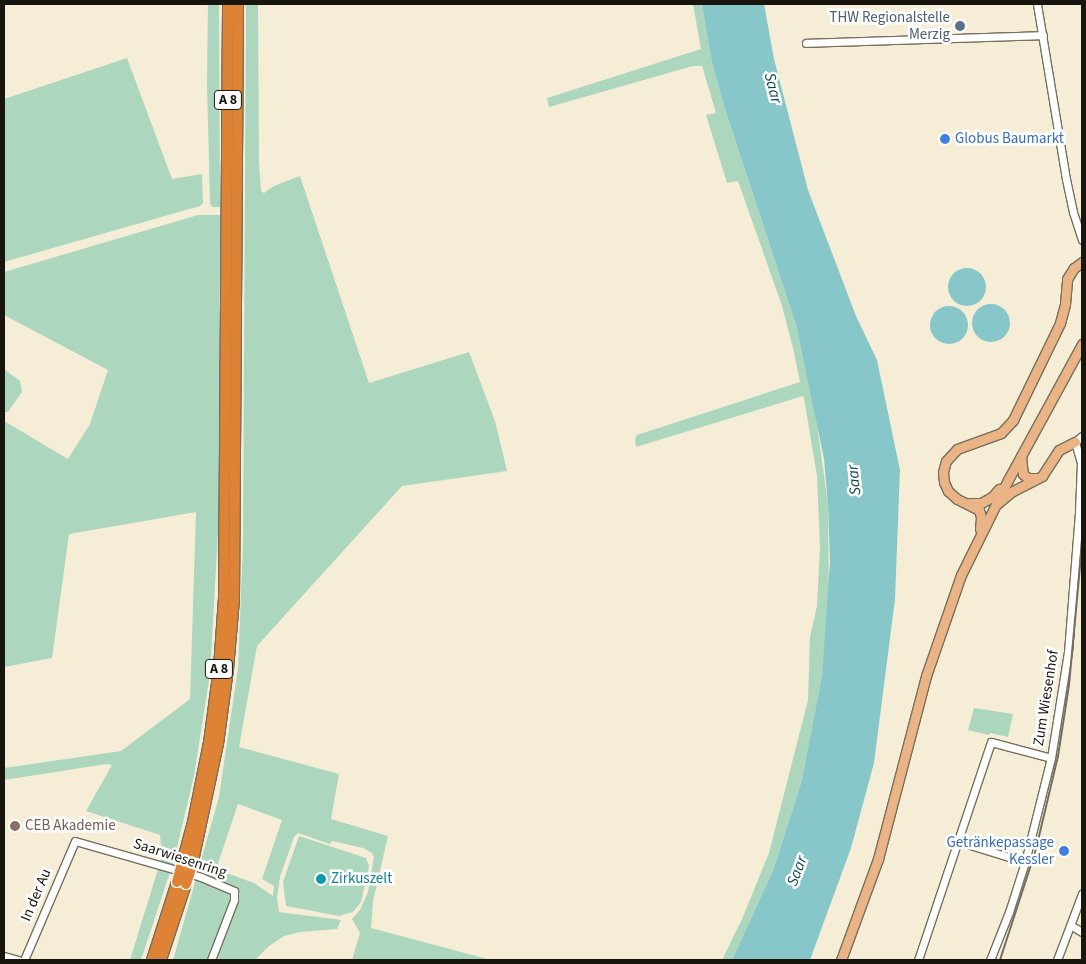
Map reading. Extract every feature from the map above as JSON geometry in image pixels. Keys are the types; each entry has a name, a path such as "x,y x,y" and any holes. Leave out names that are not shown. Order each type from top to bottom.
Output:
{"highway":[{"name":"A 8","path":"154,959 169,938 187,864 212,780 224,705 234,600 231,514 233,224 228,4"},
{"name":"A 8","path":"232,196 238,4"},
{"name":"A 8","path":"154,959 182,883"},
{"path":"166,960 169,938"}],"main road":[{"path":"1008,480 992,497 981,503 969,503 957,499 948,492 944,482 946,461 957,448 1001,433 1013,420 1060,323 1065,304 1067,278 1074,268 1082,262"},
{"path":"841,960 878,858 926,676 958,582 994,506 1082,344"},
{"path":"994,506 1007,495 1038,478 1059,450 1079,439"},
{"path":"1021,456 1023,474 1028,478 1038,478"},
{"path":"969,503 980,513 979,536"}],"street":[{"path":"1037,4 1066,179 1073,212 1082,240"},
{"path":"806,42 1043,35"},
{"name":"Zum Wiesenhof","path":"990,960 1009,912 1025,862 1051,758 1068,652 1081,463 1079,439"},
{"path":"918,960 992,742 1051,758"},
{"name":"In der Au","path":"24,960 75,841"},
{"name":"Saarwiesenring","path":"75,841 201,877 234,891 234,900 211,960"},
{"path":"957,841 1025,862"},
{"path":"1057,960 1072,926 1082,894"},
{"path":"1072,926 1082,932"},
{"path":"4,956 18,960"}],"green space":[{"path":"208,4 219,4 220,207 212,207 210,203 207,83"},
{"path":"246,4 258,4 259,162 261,191 264,193 274,186 300,176 369,383 469,352 495,421 507,471 402,486 257,646 239,747 339,774 331,819 388,836 373,901 371,928 491,960 352,960 360,933 352,919 360,910 368,892 374,857 372,853 363,848 332,841 330,844 298,833 294,837 280,877 277,898 279,912 341,920 337,929 300,932 284,936 269,946 255,960 223,960 209,956 208,960 173,960 219,797 238,668 243,542","holes":["238,804 282,820 262,879 274,886 273,896 254,883 216,869"]},
{"path":"693,4 702,4 725,109 797,328 813,396 828,504 829,599 822,678 811,738 802,780 774,868 732,960 722,960 742,919 769,853 808,700 810,637 817,606 820,548 817,476 804,398 803,396 636,447 635,439 637,435 800,382 793,348 782,306 738,181 727,183 706,115 716,113 702,66 693,66 549,107 547,98 701,49"},
{"path":"127,58 172,179 202,174 203,203 200,206 4,262 4,99"},
{"path":"198,215 220,215 219,515 210,674 194,776 174,860 141,960 130,960 162,856 160,835 86,811 112,765 107,764 4,780 4,768 121,751 190,699 196,512 69,534 52,658 4,667 4,421 68,459 90,424 108,370 4,315 4,272"},
{"path":"4,369 20,381 22,392 8,412 4,412"},
{"path":"974,708 1013,714 1008,737 968,730"},
{"path":"299,836 366,858 369,866 361,902 353,912 339,916 286,906 283,882"}],"water":[{"name":"Saar","path":"702,4 764,4 774,59 808,190 856,316 877,360 900,470 895,599 874,763 851,848 810,960 732,960 774,868 802,780 822,677 830,562 824,459 797,328 725,109 712,61"},
{"path":"967,268 974,269 980,274 985,280 985,294 980,300 974,305 967,306 960,305 954,300 949,294 948,287 949,280 954,274 960,269"},
{"path":"991,304 998,305 1004,310 1009,316 1009,330 1004,336 998,341 991,342 984,341 978,336 973,330 972,323 973,316 978,310 984,305"},
{"path":"949,306 956,307 962,312 967,318 967,332 962,338 956,343 949,344 942,343 936,338 931,332 930,325 931,318 936,312 942,307"}],"railway":[{"path":"1000,960 1036,849 1058,756 1069,685 1082,545"}],"place":[{"name":"THW Regionalstelle Merzig","path":"960,26"},
{"name":"Globus Baumarkt","path":"945,139"},
{"name":"CEB Akademie","path":"15,826"},
{"name":"Getränkepassage Kessler","path":"1064,851"},
{"name":"Zirkuszelt","path":"321,879"}]}
